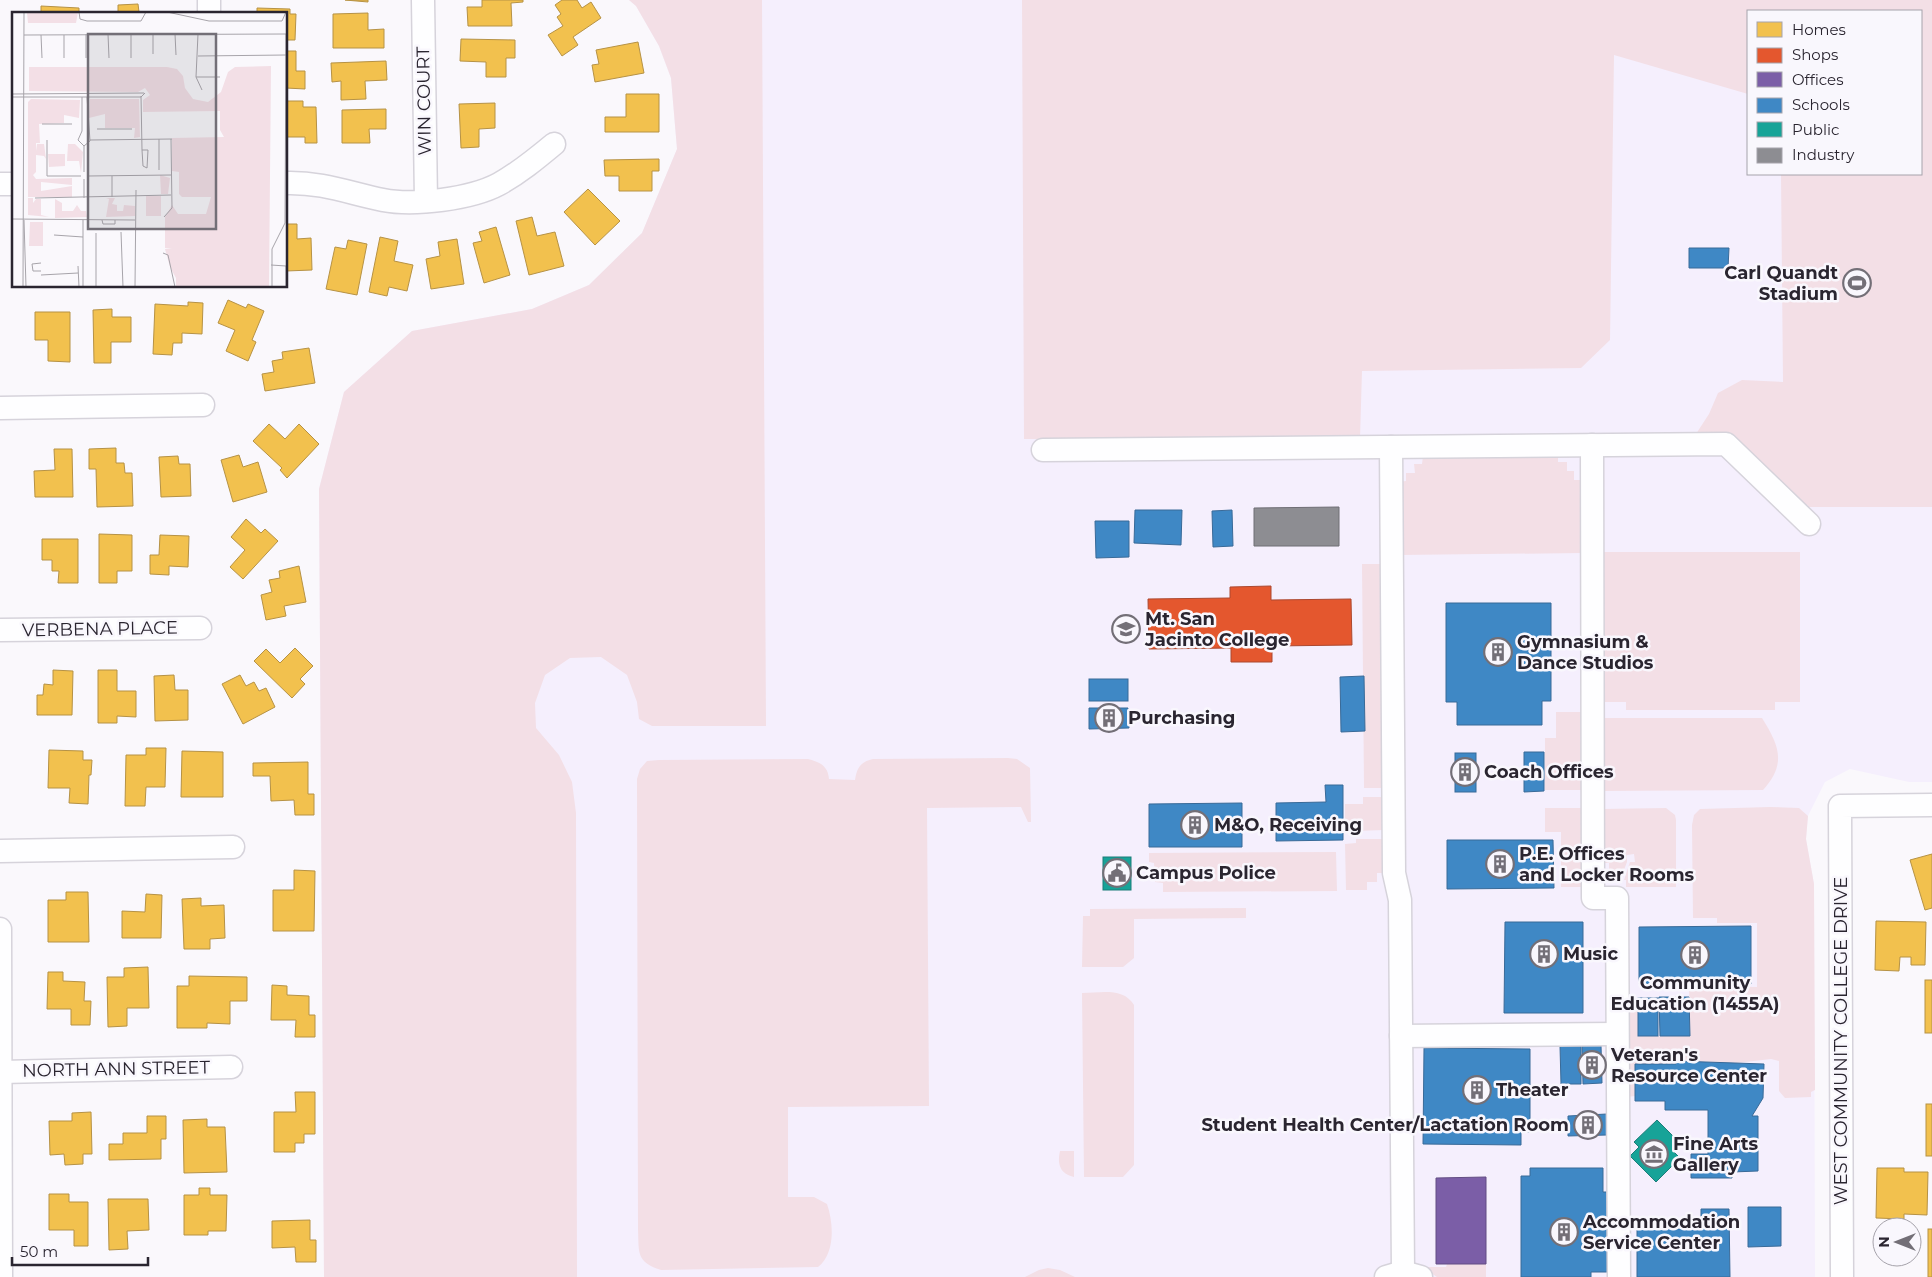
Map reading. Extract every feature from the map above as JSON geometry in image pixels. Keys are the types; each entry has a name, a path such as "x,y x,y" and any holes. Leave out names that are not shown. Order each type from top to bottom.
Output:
{"street":[{"name":"WIN COURT","path":"423,0 426,201"},
{"path":"288,183 311,182 384,200 426,201 470,195 497,186 522,170 554,144"},
{"path":"0,408 203,405"},
{"path":"1043,450 1726,444 1809,524"},
{"path":"1592,446 1593,898 1616,898 1619,1277"},
{"path":"1390,447 1394,872 1400,900 1403,1275"},
{"name":"VERBENA PLACE","path":"0,630 200,628"},
{"name":"WEST COMMUNITY COLLEGE DRIVE","path":"1842,1277 1840,806 1932,805"},
{"path":"0,851 233,847"},
{"path":"0,929 1,1277"},
{"path":"1401,1036 1618,1034"},
{"name":"NORTH ANN STREET","path":"1,1072 231,1067"}],"shaded area":[{"name":"Mt. San Jacinto College","path":"629,0 1932,0 1932,782 1909,782 1850,769 1825,782 1808,816 1806,839 1814,884 1815,1277 324,1277 319,489 344,392 412,331 532,309 589,285 642,233 677,149 671,78 659,46 636,6"},
{"path":"629,0 762,0 766,726 652,726 639,719 637,702 627,675 601,657 570,658 545,675 535,703 536,728 559,755 572,782 576,813 577,1277 324,1277 319,489 344,392 412,331 532,309 589,285 642,233 677,149 671,78 659,46 636,6"},
{"path":"1022,0 1932,0 1932,507 1808,507 1808,505 1801,504 1694,437 1709,414 1718,393 1742,380 1783,382 1781,175 1922,175 1922,10 1747,10 1747,94 1614,55 1610,340 1581,368 1362,371 1360,438 1024,439"},
{"path":"1558,455 1558,462 1567,462 1567,471 1574,471 1574,480 1582,480 1583,553 1399,555 1398,482 1406,481 1406,473 1415,473 1414,464 1422,464 1423,456"},
{"path":"1600,552 1800,552 1800,702 1775,702 1775,710 1626,710 1626,702 1600,702"},
{"path":"1362,564 1383,564 1384,788 1364,788"},
{"path":"1556,712 1584,712 1584,790 1545,790 1545,738 1556,738"},
{"path":"1601,718 1762,718 1773,737 1778,754 1778,763 1771,781 1763,790 1601,791"},
{"path":"808,759 823,765 829,779 855,780 860,766 873,759 1017,759 1030,768 1031,822 1028,822 1021,807 927,808 929,1106 788,1107 788,1197 814,1197 827,1204 831,1220 832,1238 824,1261 818,1267 661,1270 647,1264 640,1256 638,1229 637,779 640,769 647,761 659,760"},
{"path":"1363,797 1384,797 1384,830 1356,831 1356,826 1345,826 1345,804 1363,804"},
{"path":"1545,808 1584,808 1585,887 1561,887 1561,832 1545,832"},
{"path":"1666,808 1675,815 1676,820 1676,887 1626,887 1626,880 1624,880 1630,862 1635,862 1634,854 1627,855 1627,862 1620,880 1609,880 1609,863 1601,863 1601,809"},
{"path":"1799,808 1808,816 1806,839 1814,884 1815,1090 1811,1092 1811,1097 1785,1098 1779,1091 1779,1061 1771,1059 1728,1064 1676,1061 1676,1064 1636,1064 1635,1096 1627,1097 1627,1001 1638,1001 1638,1036 1690,1036 1689,986 1757,987 1757,923 1717,923 1717,918 1693,918 1692,825 1694,815 1700,809"},
{"path":"1356,839 1384,839 1384,873 1377,873 1377,882 1367,882 1367,890 1346,890 1345,844 1356,843"},
{"path":"1336,852 1337,891 1163,892 1163,883 1155,882 1154,863 1149,862 1149,853"},
{"path":"1246,908 1246,918 1134,919 1134,958 1123,967 1082,967 1083,916 1090,916 1090,909"},
{"path":"1082,993 1118,993 1129,999 1134,1005 1134,1165 1123,1177 1084,1177"},
{"path":"1060,1151 1074,1151 1074,1177 1065,1174 1061,1168 1059,1164"},
{"path":"1447,1264 1486,1264 1486,1277 1437,1277 1423,1267 1446,1267"},
{"path":"1048,1268 1060,1270 1075,1277 1025,1277"}],"building: Homes":[{"path":"345,0 368,0 368,2"},
{"path":"482,0 523,0 523,2 511,3 512,26 468,26 467,7 482,7"},
{"path":"562,0 577,0 582,8 591,2 601,18 573,37 578,45 562,56 548,35 563,26 557,17 561,14 555,5"},
{"path":"138,4 139,12 118,12 118,5"},
{"path":"41,6 79,8 79,12 41,12"},
{"path":"257,8 290,9 290,14 296,14 295,40 288,40 288,12 257,12"},
{"path":"368,13 368,30 384,29 384,48 333,48 333,14"},
{"path":"461,39 515,40 515,58 506,58 506,77 486,77 486,62 460,61"},
{"path":"638,42 644,73 595,82 592,65 599,64 596,50"},
{"path":"288,51 296,51 296,71 305,71 305,89 288,88"},
{"path":"386,61 387,80 365,81 366,99 341,100 341,81 332,82 331,63"},
{"path":"626,94 659,94 659,132 605,132 605,117 626,117"},
{"path":"288,101 303,101 303,107 316,107 317,143 305,143 305,137 288,137"},
{"path":"495,103 495,128 479,129 479,147 461,148 459,104"},
{"path":"386,109 386,129 369,129 370,143 342,143 342,110"},
{"path":"659,159 659,171 652,171 652,191 619,191 619,176 605,176 604,160"},
{"path":"588,189 620,221 595,245 564,212"},
{"path":"532,217 537,236 555,232 564,266 529,275 516,221"},
{"path":"288,224 297,224 297,239 311,238 312,270 288,271"},
{"path":"496,227 510,275 484,283 473,243 482,241 479,232"},
{"path":"380,237 398,241 394,261 413,265 407,291 389,287 387,296 369,292"},
{"path":"457,239 464,284 431,289 426,259 440,256 438,242"},
{"path":"348,240 367,244 357,295 326,289 335,247 346,249"},
{"path":"228,300 246,308 248,304 264,311 252,340 256,342 248,361 226,351 235,330 218,323"},
{"path":"188,302 203,303 202,334 182,333 182,343 173,343 172,355 153,354 155,304 188,306"},
{"path":"112,309 112,317 131,317 131,342 111,342 111,363 94,363 93,310"},
{"path":"35,312 70,312 70,362 48,361 48,340 35,340"},
{"path":"309,348 315,383 265,391 262,374 274,372 272,361 283,359 282,352"},
{"path":"269,424 285,439 299,424 319,444 287,478 280,470 282,468 253,441"},
{"path":"116,448 116,463 124,463 125,473 132,473 133,506 97,507 96,469 89,469 89,449"},
{"path":"54,449 72,449 73,497 35,497 34,471 55,470"},
{"path":"239,455 243,467 258,462 267,492 233,502 221,460"},
{"path":"178,456 179,464 190,464 191,496 161,497 159,457"},
{"path":"246,519 261,533 265,529 278,541 243,579 230,567 245,550 231,537"},
{"path":"99,534 132,535 132,571 117,571 117,583 99,583"},
{"path":"160,535 189,536 188,567 169,566 169,575 150,574 150,555 159,555"},
{"path":"42,539 78,539 78,583 58,583 59,571 52,571 52,560 42,560"},
{"path":"299,566 306,602 284,606 286,616 266,620 261,595 272,592 269,580 280,578 279,571"},
{"path":"295,648 313,666 300,679 305,684 292,698 254,661 266,649 280,663"},
{"path":"53,670 73,671 72,715 37,715 37,695 43,695 44,684 53,685"},
{"path":"98,670 117,670 117,691 136,691 136,717 117,716 117,723 98,723"},
{"path":"174,675 175,690 188,690 188,720 155,721 154,676"},
{"path":"240,675 246,686 254,682 259,691 266,688 275,707 243,724 222,684"},
{"path":"146,748 166,748 165,787 146,787 145,806 125,806 126,755 146,755"},
{"path":"49,750 83,751 83,760 92,760 91,775 89,775 88,804 69,803 70,788 48,788"},
{"path":"182,751 223,752 223,797 181,797"},
{"path":"308,762 308,794 314,794 314,815 295,815 294,800 271,801 270,776 253,776 253,763"},
{"path":"1932,854 1932,908 1925,910 1910,860"},
{"path":"294,870 315,871 314,931 273,931 273,890 294,890"},
{"path":"66,892 88,892 89,942 48,942 48,900 66,900"},
{"path":"146,894 162,895 161,938 122,938 122,911 145,912"},
{"path":"201,898 201,906 224,905 225,938 210,939 210,949 184,949 182,899"},
{"path":"1876,921 1926,922 1925,965 1911,965 1911,957 1900,957 1899,971 1875,970"},
{"path":"148,967 149,1008 127,1008 127,1026 108,1027 107,977 124,977 124,968"},
{"path":"48,972 63,972 63,981 85,982 84,1001 91,1001 90,1025 71,1025 71,1009 47,1009"},
{"path":"189,976 247,977 247,1001 230,1001 230,1024 207,1023 207,1028 177,1028 177,986 189,986"},
{"path":"1925,980 1932,980 1932,1033 1925,1033"},
{"path":"272,985 287,986 287,995 309,996 309,1015 315,1015 315,1037 295,1037 296,1020 271,1020"},
{"path":"295,1092 315,1092 315,1134 304,1134 304,1143 295,1143 295,1152 274,1152 274,1112 296,1112"},
{"path":"1926,1104 1932,1104 1932,1156 1926,1156"},
{"path":"91,1112 92,1154 83,1154 83,1164 65,1165 64,1154 50,1155 49,1121 72,1121 72,1113"},
{"path":"147,1116 166,1116 166,1139 161,1139 161,1159 109,1160 109,1144 123,1144 123,1133 147,1133"},
{"path":"207,1119 207,1127 225,1127 227,1172 184,1173 183,1120"},
{"path":"1877,1168 1904,1168 1904,1172 1928,1172 1927,1215 1904,1214 1904,1217 1876,1217"},
{"path":"199,1188 210,1188 210,1195 227,1195 226,1231 208,1231 208,1235 184,1235 184,1195 199,1195"},
{"path":"49,1194 69,1194 69,1202 88,1202 88,1246 74,1246 74,1230 49,1230"},
{"path":"108,1199 148,1199 149,1230 127,1231 128,1249 109,1250"},
{"path":"310,1220 310,1240 316,1240 316,1262 296,1262 295,1247 272,1248 272,1221"},
{"path":"1928,1229 1932,1229 1932,1277 1928,1277"}],"building: Shops":[{"path":"1271,586 1271,600 1351,599 1352,645 1272,646 1272,662 1231,662 1231,648 1149,649 1148,599 1230,598 1230,587"}],"building: Offices":[{"path":"1486,1177 1486,1264 1436,1264 1436,1178"}],"building: Schools":[{"path":"1689,248 1729,248 1728,268 1689,268"},
{"path":"1135,510 1182,510 1181,545 1134,543"},
{"path":"1232,510 1233,546 1213,547 1212,511"},
{"path":"1095,521 1129,521 1129,557 1096,558"},
{"name":"Gymnasium & Dance Studios","path":"1446,603 1551,603 1551,701 1542,701 1542,725 1457,725 1457,702 1446,702"},
{"path":"1364,676 1365,731 1341,732 1340,677"},
{"path":"1089,679 1128,679 1128,701 1089,701"},
{"name":"Purchasing","path":"1089,708 1128,708 1129,728 1089,729"},
{"path":"1524,752 1544,752 1544,791 1524,792"},
{"name":"Coach Offices","path":"1455,753 1476,753 1476,792 1455,792"},
{"path":"1325,785 1343,785 1343,840 1276,841 1276,803 1326,802"},
{"name":"M&O, Receiving","path":"1242,803 1242,847 1149,847 1149,804"},
{"name":"P.E. Offices and Locker Rooms","path":"1447,840 1553,840 1554,888 1447,889"},
{"name":"Music","path":"1505,922 1583,922 1583,1013 1504,1013"},
{"name":"Community Education (1455A)","path":"1751,926 1751,984 1639,984 1639,927"},
{"path":"1659,997 1689,997 1690,1036 1660,1036"},
{"path":"1638,998 1658,998 1658,1036 1638,1036"},
{"name":"Veteran's Resource Center","path":"1601,1045 1602,1083 1583,1084 1582,1046"},
{"path":"1560,1046 1581,1046 1581,1084 1561,1084"},
{"name":"Theater","path":"1424,1048 1530,1049 1530,1132 1521,1132 1521,1145 1423,1144"},
{"path":"1676,1061 1764,1064 1763,1098 1752,1116 1758,1116 1758,1171 1732,1172 1732,1178 1691,1178 1691,1154 1708,1154 1708,1110 1665,1110 1665,1101 1635,1101 1635,1064 1676,1064"},
{"name":"Student Health Center/Lactation Room","path":"1607,1114 1607,1135 1568,1136 1568,1116"},
{"name":"Accommodation Service Center","path":"1530,1168 1603,1168 1603,1192 1607,1192 1607,1272 1591,1272 1591,1277 1521,1277 1521,1176 1530,1176"},
{"path":"1748,1207 1781,1207 1781,1246 1748,1247"},
{"path":"1701,1209 1729,1209 1730,1277 1637,1277 1637,1229 1701,1229"}],"building: Public":[{"name":"Campus Police","path":"1103,857 1131,857 1131,890 1103,890"},
{"name":"Fine Arts Gallery","path":"1657,1120 1680,1143 1673,1151 1680,1158 1656,1182 1630,1156 1639,1147 1634,1142"}],"building: Industry":[{"path":"1339,507 1339,546 1254,546 1254,508"}],"place":[{"name":"Carl Quandt Stadium","path":"1857,283"},
{"name":"Mt. San Jacinto College","path":"1126,629"},
{"name":"Gymnasium & Dance Studios","path":"1498,652"},
{"name":"Purchasing","path":"1109,718"},
{"name":"Coach Offices","path":"1465,772"},
{"name":"M&O, Receiving","path":"1195,825"},
{"name":"P.E. Offices and Locker Rooms","path":"1500,864"},
{"name":"Campus Police","path":"1117,873"},
{"name":"Music","path":"1544,954"},
{"name":"Community Education (1455A)","path":"1695,955"},
{"name":"Veteran's Resource Center","path":"1592,1065"},
{"name":"Theater","path":"1477,1090"},
{"name":"Student Health Center/Lactation Room","path":"1588,1125"},
{"name":"Fine Arts Gallery","path":"1654,1154"},
{"name":"Accommodation Service Center","path":"1564,1232"}]}
